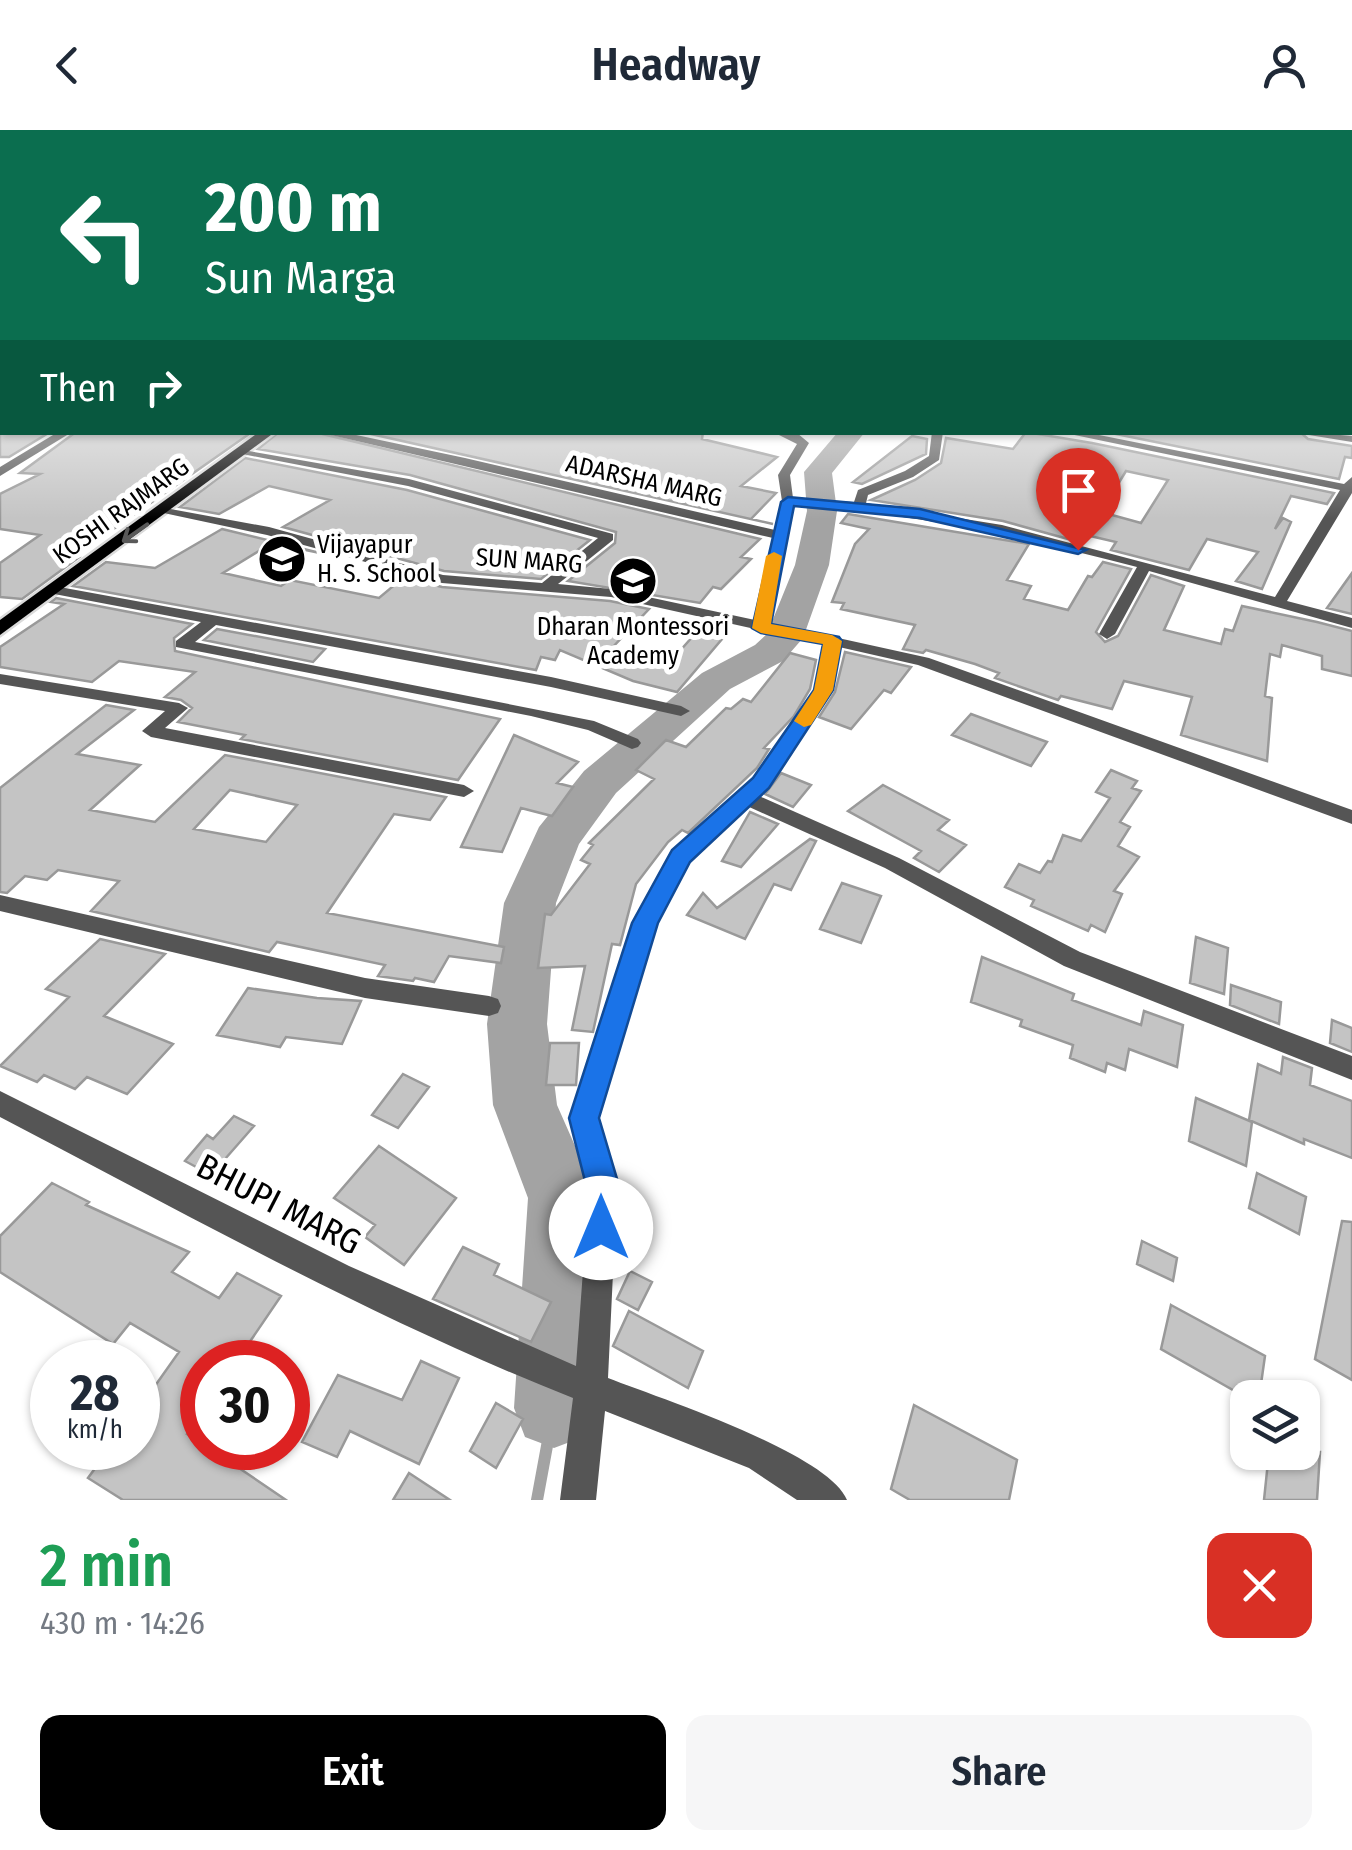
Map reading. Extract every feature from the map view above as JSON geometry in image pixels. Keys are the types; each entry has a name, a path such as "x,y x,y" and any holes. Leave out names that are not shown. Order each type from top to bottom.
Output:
{"main road":[{"name":"KOSHI RAJMARG","path":"0,629 265,435"}],"street":[{"path":"0,472 63,435"},
{"name":"ADARSHA MARG","path":"338,435 778,535"},
{"path":"768,629 778,535 788,502 781,484 783,473 801,454 803,443 793,435"},
{"path":"859,505 862,492 909,474 934,458 938,435"},
{"path":"1081,435 1351,486 1278,604"},
{"path":"243,453 409,483 608,537 547,586"},
{"path":"788,502 859,505 920,514 1144,567 1352,623"},
{"name":"SUN MARG","path":"164,512 269,531 442,579 612,593 832,641"},
{"path":"1107,634 1144,567"},
{"path":"54,590 681,711"},
{"path":"214,619 182,644 562,718 594,726 632,743"},
{"path":"578,1500 591,1387 603,1189 584,1118 645,923 680,856 761,783 824,690 832,641 922,660 1352,817"},
{"path":"0,680 178,708 151,731 464,791"},
{"path":"746,798 892,863 1072,959 1352,1068"},
{"path":"0,903 365,988 489,1006"},
{"name":"BHUPI MARG","path":"0,1103 338,1277 528,1364 761,1455 829,1500"}],"building":[{"path":"0,435 45,435 9,457 0,457"},
{"path":"72,435 248,435 72,558 78,558 22,599 0,597 0,563 40,535 0,529 0,494 40,474 20,473"},
{"path":"275,435 327,435 760,539 741,557 751,559 721,589 713,587 700,603 568,581 615,543 616,532 410,475 258,449"},
{"path":"375,435 703,435 702,439 777,457 741,486 776,493 751,519 773,524"},
{"path":"1024,435 1044,435 1334,493 1327,504 1291,496 1275,529 1283,518 1291,522 1262,589 1236,581 1258,552 1207,539 1189,570 1111,550 1116,542 1073,532 1068,539 1003,521 871,500 941,463 946,438 1013,449","holes":["1126,471 1168,480 1141,523 1101,512"]},
{"path":"1121,435 1303,435 1352,446 1352,458 1345,457 1339,479"},
{"path":"912,436 927,439 926,454 862,484 853,482"},
{"path":"245,458 407,490 590,540 541,579 444,571 283,527 330,500 269,486 219,514 180,507"},
{"path":"848,514 1029,544 1007,580 1031,586 1024,599 1068,610 1088,576 1092,577 1103,562 1131,569 1096,632 1105,642 1118,636 1151,575 1184,586 1164,630 1221,644 1225,629 1233,631 1242,606 1317,622 1352,631 1352,676 1322,669 1322,656 1282,645 1280,657 1270,654 1265,696 1272,698 1267,761 1181,735 1192,697 1124,681 1112,709 1061,696 1058,700 995,678 999,673 975,664 926,650 923,653 903,649 915,625 841,609 844,603 832,602 855,544 869,529 841,523"},
{"path":"222,529 320,553 272,543 223,573 281,586 290,580 379,598 404,577 442,587 610,601 649,609 611,649 671,661 702,626 728,632 677,692 633,681 560,650 555,660 541,657 536,670 73,586 106,562 155,568"},
{"path":"1352,573 1352,614 1327,608"},
{"path":"56,598 192,624 174,638 175,651 500,719 458,780 241,739 245,735 178,722 192,708 181,700 165,697 195,672 119,661 92,682 0,667 0,647 64,604 51,602"},
{"path":"217,629 325,649 313,662 204,640"},
{"path":"845,652 911,667 891,693 884,690 851,729 819,717 835,692"},
{"path":"790,653 816,660 810,689 794,716 764,748 769,749 757,768 688,833 682,830 668,842 636,884 620,945 612,944 593,1032 572,1030 585,966 538,968 545,914 551,915 590,864 581,860 593,845 589,843 654,779 636,770 666,740 686,747 726,708 731,709 743,699 751,702"},
{"path":"106,705 134,710 77,754 140,765 90,810 155,822 225,755 446,797 430,820 394,814 327,913 504,947 501,963 449,956 434,982 415,978 413,981 378,976 385,965 277,942 269,952 91,911 119,881 58,870 47,880 25,876 7,893 0,892 0,788","holes":["230,790 297,805 266,842 194,829"]},
{"path":"971,714 1047,742 1031,766 952,735"},
{"path":"514,735 578,762 557,783 573,787 552,816 521,808 502,852 461,847"},
{"path":"1111,770 1137,781 1132,788 1141,791 1120,822 1130,827 1118,846 1139,857 1114,891 1122,894 1105,932 1091,925 1088,931 1031,906 1034,900 1005,887 1019,864 1040,873 1048,861 1052,862 1063,835 1081,841 1110,798 1096,792"},
{"path":"781,773 811,785 793,807 765,794"},
{"path":"883,785 949,820 938,830 966,845 939,872 914,858 921,851 848,811"},
{"path":"750,812 778,824 741,867 722,861"},
{"path":"810,839 816,841 791,890 774,884 745,939 687,915 703,893 717,908"},
{"path":"842,883 881,896 861,943 820,929"},
{"path":"1196,937 1228,948 1224,994 1190,983"},
{"path":"100,939 165,954 104,1016 173,1044 127,1094 87,1077 75,1089 44,1075 37,1082 0,1066 69,997 46,989"},
{"path":"982,957 1074,994 1072,1000 1141,1025 1144,1011 1183,1025 1177,1067 1129,1049 1125,1070 1107,1063 1105,1072 1070,1058 1073,1045 1020,1026 1022,1020 971,1002"},
{"path":"1231,985 1281,1002 1279,1024 1230,1005"},
{"path":"248,988 361,1001 342,1044 286,1037 280,1047 217,1035"},
{"path":"1332,1020 1352,1028 1352,1052 1330,1043"},
{"path":"550,1043 579,1043 576,1085 546,1085"},
{"path":"1283,1057 1312,1068 1310,1085 1352,1101 1352,1158 1304,1139 1304,1144 1249,1120 1258,1064 1281,1074"},
{"path":"403,1074 429,1087 398,1128 372,1115"},
{"path":"1196,1098 1252,1122 1246,1166 1189,1141"},
{"path":"234,1116 254,1126 211,1175 185,1161 207,1135 213,1139"},
{"path":"379,1146 456,1198 404,1265 365,1237 375,1225 334,1198"},
{"path":"1257,1173 1306,1197 1299,1234 1249,1208"},
{"path":"52,1183 89,1202 86,1205 189,1252 172,1272 219,1298 237,1273 281,1296 251,1340 180,1340 180,1470 242,1470 286,1500 123,1500 88,1478 94,1470 160,1470 160,1379 179,1352 130,1323 116,1340 107,1340 0,1272 0,1236"},
{"path":"1342,1221 1352,1222 1352,1380 1315,1359"},
{"path":"1142,1241 1177,1258 1173,1281 1137,1264"},
{"path":"463,1247 499,1264 494,1275 551,1302 531,1342 433,1299"},
{"path":"630,1271 652,1282 638,1310 617,1299"},
{"path":"1171,1305 1265,1356 1262,1380 1230,1380 1230,1388 1161,1349"},
{"path":"629,1311 703,1351 688,1388 613,1346"},
{"path":"421,1361 459,1378 419,1464 350,1431 337,1457 310,1445 310,1427 338,1375 402,1400"},
{"path":"496,1403 523,1419 496,1468 470,1451"},
{"path":"914,1405 1017,1460 1009,1500 910,1500 891,1489"},
{"path":"1267,1470 1319,1470 1317,1500 1264,1500"},
{"path":"409,1473 450,1500 393,1500"}],"waterway":[{"path":"554,1408 563,1198 525,1105 517,1024 530,903 556,839 600,782 716,681 769,653 784,638 812,565 822,511 818,472 849,435"},
{"path":"537,1500 554,1408"}],"slow traffic":[{"path":"774,556 761,628 832,641 824,690 804,721"}],"place":[{"name":"Vijayapur H. S. School","path":"282,559"},
{"name":"Dharan Montessori Academy","path":"633,581"}],"route":[{"path":"601,1228 603,1189 584,1118 645,923 680,856 761,783 824,690 832,641 761,628 788,502 859,505 920,514 1078,550"}]}
